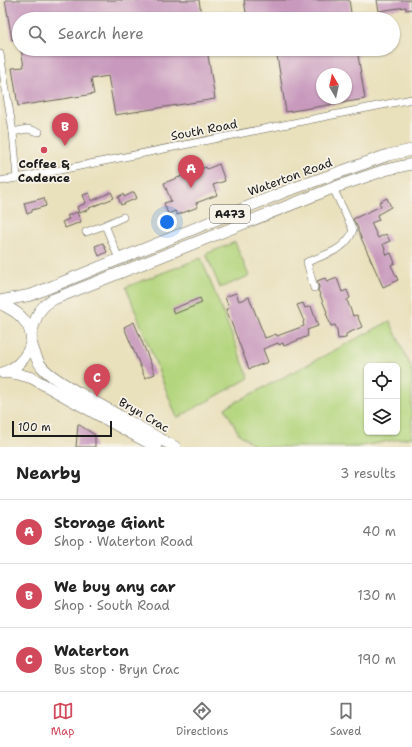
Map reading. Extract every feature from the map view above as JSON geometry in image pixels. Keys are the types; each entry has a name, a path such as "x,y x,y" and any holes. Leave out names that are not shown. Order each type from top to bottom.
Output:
{"main road":[{"name":"Waterton Road","path":"0,302 31,295 289,190 388,156 412,150"},
{"name":"Waterton Road","path":"2,373 17,366 27,355 37,315 48,302 333,188 385,170 412,164"},
{"name":"Bryn Crac","path":"0,302 16,311 24,320 28,327 38,362 49,374 75,391 175,447"},
{"name":"Bryn Crac","path":"2,373 18,374 32,378 156,447"}],"street":[{"path":"0,54 13,132 17,178"},
{"name":"South Road","path":"0,181 412,99"},
{"path":"13,132 27,129 39,132"},
{"path":"314,288 307,262 341,247 349,239 353,230 333,188"},
{"path":"86,232 123,217"},
{"path":"105,225 120,259"}],"green space":[{"path":"235,242 249,276 220,288 206,254"},
{"path":"201,258 249,378 177,418 126,287"},
{"path":"390,321 412,369 412,437 356,447 257,447 239,434 225,408"}],"building":[{"path":"5,0 199,0 201,12 12,12 12,40"},
{"path":"244,0 349,0 351,12 246,12"},
{"path":"377,0 411,0 412,9 406,10 406,7 379,11"},
{"path":"22,56 208,56 215,99 115,115 108,76 91,79 94,94 18,106 12,68 24,67"},
{"path":"277,56 358,56 365,99 352,101 352,68 316,68 316,104 335,104 286,112"},
{"path":"219,164 225,181 213,185 217,195 196,203 198,207 177,215 175,211 168,214 164,203 171,201 164,183 206,167 207,169"},
{"path":"111,192 114,198 79,213 77,207 86,203 83,195 89,193 92,201"},
{"path":"134,192 137,198 121,205 118,197 123,194 124,197"},
{"path":"44,198 46,206 32,210 32,212 27,214 24,203"},
{"path":"387,198 391,207 377,215 379,220 371,223 378,238 386,234 390,241 383,244 387,255 391,253 395,263 391,265 398,280 383,287 353,219 381,206 379,202"},
{"path":"77,212 81,222 65,228 62,222 69,219 67,216"},
{"path":"103,243 107,252 99,256 95,246"},
{"path":"325,278 327,282 337,278 342,292 347,290 350,298 347,300 353,316 357,315 362,327 346,334 346,338 338,339 335,325 331,326 326,313 327,312 318,290 319,287 317,281"},
{"path":"236,293 239,301 249,297 265,338 276,334 277,336 304,326 304,321 297,305 303,303 305,308 311,306 318,326 307,330 308,336 284,346 283,343 279,345 278,343 263,349 268,362 249,369 226,309 229,308 225,297"},
{"path":"200,298 202,303 174,314 172,309"},
{"path":"134,322 155,374 145,378 124,327"},
{"path":"78,424 95,435 95,447 76,447"}],"place":[{"name":"We buy any car","path":"65,146"},
{"name":"Coffee & Cadence","path":"44,150"},
{"name":"Storage Giant","path":"191,188"},
{"name":"Waterton","path":"97,397"}]}
